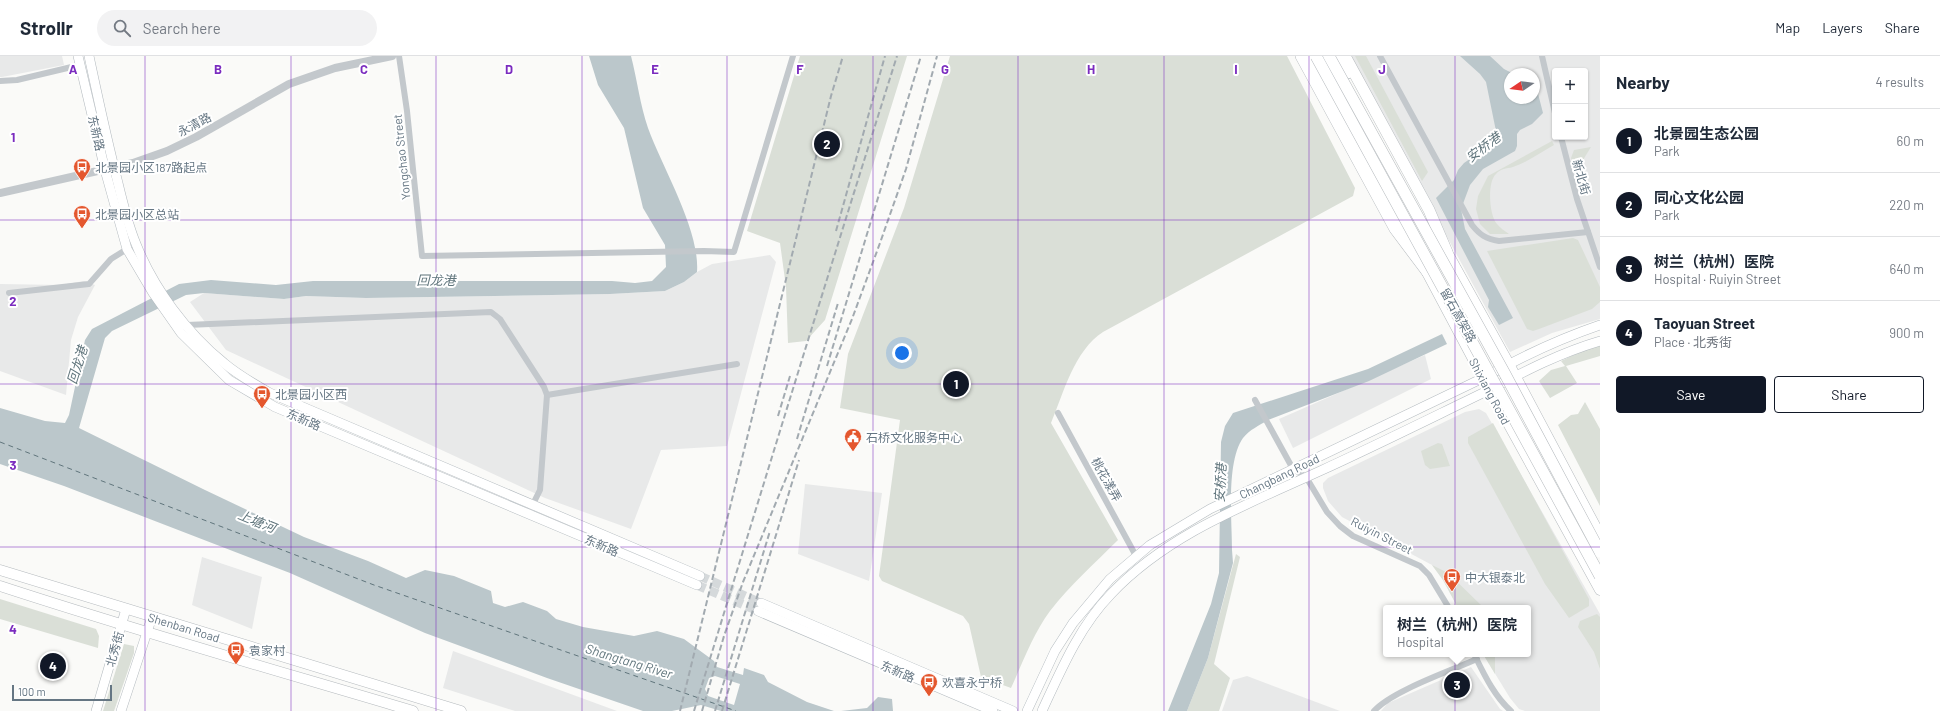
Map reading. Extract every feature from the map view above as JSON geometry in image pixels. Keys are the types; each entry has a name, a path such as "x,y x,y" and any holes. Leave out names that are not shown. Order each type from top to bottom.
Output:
{"highway":[{"path":"1301,56 1395,230 1428,273"},
{"name":"留石高架路","path":"1316,56 1600,576"},
{"name":"留石高架路","path":"1329,56 1505,374 1600,552"},
{"path":"1345,56 1429,210 1447,252"}],"main road":[{"name":"东新路","path":"89,56 110,169 128,249 168,308 181,333 229,380 275,407 700,576"},
{"path":"1310,56 1347,127"},
{"path":"1339,56 1509,364 1600,535"},
{"name":"东新路","path":"79,60 110,169 128,223 157,291"},
{"name":"Shixiang Road","path":"1347,127 1600,590"},
{"name":"东新路","path":"168,308 224,363 270,393 697,585"},
{"name":"Changbang Road","path":"1027,711 1055,651 1073,623 1110,579 1150,545 1197,517 1262,484 1566,337 1600,325"},
{"name":"Changbang Road","path":"1042,711 1068,655 1088,623 1110,595 1132,574 1159,552 1203,526 1266,494 1306,477 1490,390 1515,376 1580,347 1600,341"},
{"name":"Shenban Road","path":"0,570 152,618 461,711"},
{"name":"Shenban Road","path":"0,586 122,624 147,634 200,647 413,711"},
{"name":"东新路","path":"993,711 759,607 1013,711"},
{"name":"北秀街","path":"96,711 126,609"},
{"path":"121,711 152,618"}],"street":[{"name":"永清路","path":"0,193 134,163 167,151 216,126 289,84 335,68 392,56"},
{"name":"Yongchao Street","path":"399,56 408,118 422,256 704,251 734,252 793,56"},
{"path":"1380,56 1472,225 1479,233 1485,238 1499,241 1588,232"},
{"path":"1542,56 1553,104"},
{"path":"0,81 17,80 79,60"},
{"name":"新北街","path":"1561,140 1577,199 1600,267"},
{"path":"9,293 89,284 111,259 128,249"},
{"path":"187,326 491,312 500,319 544,387 547,395 540,490 531,510"},
{"path":"547,395 737,364"},
{"name":"Ruiyin Street","path":"1255,400 1293,469 1306,477 1327,512 1340,526 1353,536 1420,566 1429,575 1447,605"},
{"name":"桃花漾弄","path":"1058,413 1136,556"},
{"path":"1374,711 1379,705 1397,695 1476,657 1495,693 1511,711"}],"shaded area":[{"path":"0,56 62,56 64,65 0,77"},
{"path":"800,56 907,56 825,320 806,341 788,343 786,287 780,243 747,231"},
{"path":"950,56 1287,56 1355,188 1353,196 1103,332 1084,350 1071,373 1051,423 1118,540 1074,583 1050,611 1033,639 1011,688 981,677 969,624 963,616 882,581 879,576 900,420 840,408 848,354 904,208"},
{"path":"1348,56 1600,56 1600,319 1552,333 1510,352"},
{"path":"1355,56 1366,56 1428,172 1422,181"},
{"path":"1552,141 1554,145 1523,163 1500,171 1493,178 1490,191 1492,214 1497,224 1509,234 1490,234 1480,224 1476,209 1478,196 1488,176"},
{"path":"1591,147 1575,173 1571,158 1574,150"},
{"path":"1573,238 1578,240 1600,287 1600,302 1592,309 1539,329 1533,331 1527,329 1487,251"},
{"path":"770,255 776,262 727,446 661,450 631,529 545,498 226,350 190,302 204,293 284,299 306,296 366,298 610,294 665,291 684,282 697,272 712,264"},
{"path":"84,281 95,285 78,317 71,340 66,395 0,371 0,284 61,285"},
{"path":"1600,345 1600,356 1566,366 1577,383 1550,398 1539,381 1551,370 1565,366 1561,361"},
{"path":"1425,355 1431,379 1293,448 1279,419"},
{"path":"1585,402 1600,429 1600,506 1558,425 1571,415 1578,414"},
{"path":"1479,409 1486,413 1600,614 1600,711 1525,711 1519,709 1510,698 1485,657 1531,657 1531,605 1456,605 1443,580 1432,565 1342,517 1328,501 1323,488 1323,483 1328,478 1465,412"},
{"path":"1493,423 1589,599 1589,606 1569,618 1545,584 1468,443 1468,437"},
{"path":"1438,443 1442,444 1450,466 1430,469 1425,465 1421,451"},
{"path":"805,484 882,493 869,581 798,554"},
{"path":"1236,554 1240,557 1214,664 1230,678 1219,711 1187,711 1208,658"},
{"path":"202,557 262,577 252,629 192,605"},
{"path":"1432,565 1448,573 1481,605 1456,605 1443,580"},
{"path":"0,599 96,629 99,636 98,648 0,619"},
{"path":"1597,614 1600,617 1600,669 1594,652 1578,627 1580,621"},
{"path":"124,644 134,646 134,653 114,711 103,711"},
{"path":"453,651 617,711 515,711 443,688"},
{"path":"1485,657 1495,657 1495,674"},
{"path":"1471,667 1500,709 1503,711 1381,711 1388,703"},
{"path":"1247,676 1340,711 1222,711 1233,680"}],"water":[{"path":"589,56 631,56 648,128 687,219 693,238 697,272 684,282 665,291 610,294 366,298 306,296 284,299 204,293 186,295 112,331 105,338 79,428 304,537 368,561 406,578 425,570 454,576 491,591 493,603 505,607 523,602 547,611 556,619 583,627 634,636 657,631 684,639 714,661 717,667 743,675 744,668 764,675 768,682 807,702 834,711 721,711 701,705 672,711 643,711 547,678 425,633 290,573 64,486 0,464 0,408 45,421 65,423 69,415 85,340 92,329 179,284 211,280 276,285 313,281 612,281 635,283 652,281 666,267 665,245 643,208 624,128 598,85","holes":["715,676 740,684 734,705 708,696 705,689 709,678"]},
{"path":"1460,56 1490,56 1504,69 1504,104 1540,104 1540,101 1543,113 1532,124 1520,130 1517,134 1517,146 1515,151 1483,169 1470,185 1461,209 1465,229 1513,318 1499,325 1488,307 1489,300 1436,198 1454,180 1458,170 1464,163 1496,141 1497,136 1486,82 1480,74"},
{"path":"1442,334 1447,344 1369,381 1268,420 1245,435 1238,448 1232,476 1231,508 1233,563 1208,658 1187,711 1168,711 1211,604 1219,573 1221,442 1225,426 1233,413 1368,369"},
{"path":"878,697 892,699 893,711 841,711 867,708"}],"ferry route":[{"path":"0,442 374,585 736,711"}],"tunnel":[{"path":"700,576 761,603"},
{"path":"697,585 758,611"}],"railway":[{"path":"680,711 831,96 843,56"},
{"path":"836,231 885,56"},
{"path":"694,711 897,56"},
{"path":"827,366 921,56"},
{"path":"702,711 724,636 743,582 852,319 880,243 906,169 937,56"},
{"path":"797,439 838,303"},
{"path":"778,416 790,376"},
{"path":"722,711 799,460"},
{"path":"715,711 770,531"}],"place":[{"name":"同心文化公园","path":"827,144"},
{"name":"北景园小区187路起点","path":"82,182"},
{"name":"北景园小区总站","path":"82,229"},
{"name":"北景园生态公园","path":"956,384"},
{"name":"北景园小区西","path":"262,409"},
{"name":"石桥文化服务中心","path":"853,452"},
{"name":"中大银泰北","path":"1452,592"},
{"name":"袁家村","path":"236,665"},
{"name":"Taoyuan Street","path":"53,666"},
{"name":"树兰（杭州）医院","path":"1457,685"},
{"name":"欢喜永宁桥","path":"929,697"}],"water label":[{"name":"安桥港","path":"1483,147"},
{"name":"回龙港","path":"436,280"},
{"name":"回龙港","path":"77,365"},
{"name":"安桥港","path":"1220,483"},
{"name":"上塘河","path":"257,521"},
{"name":"Shangtang River","path":"629,661"}]}
